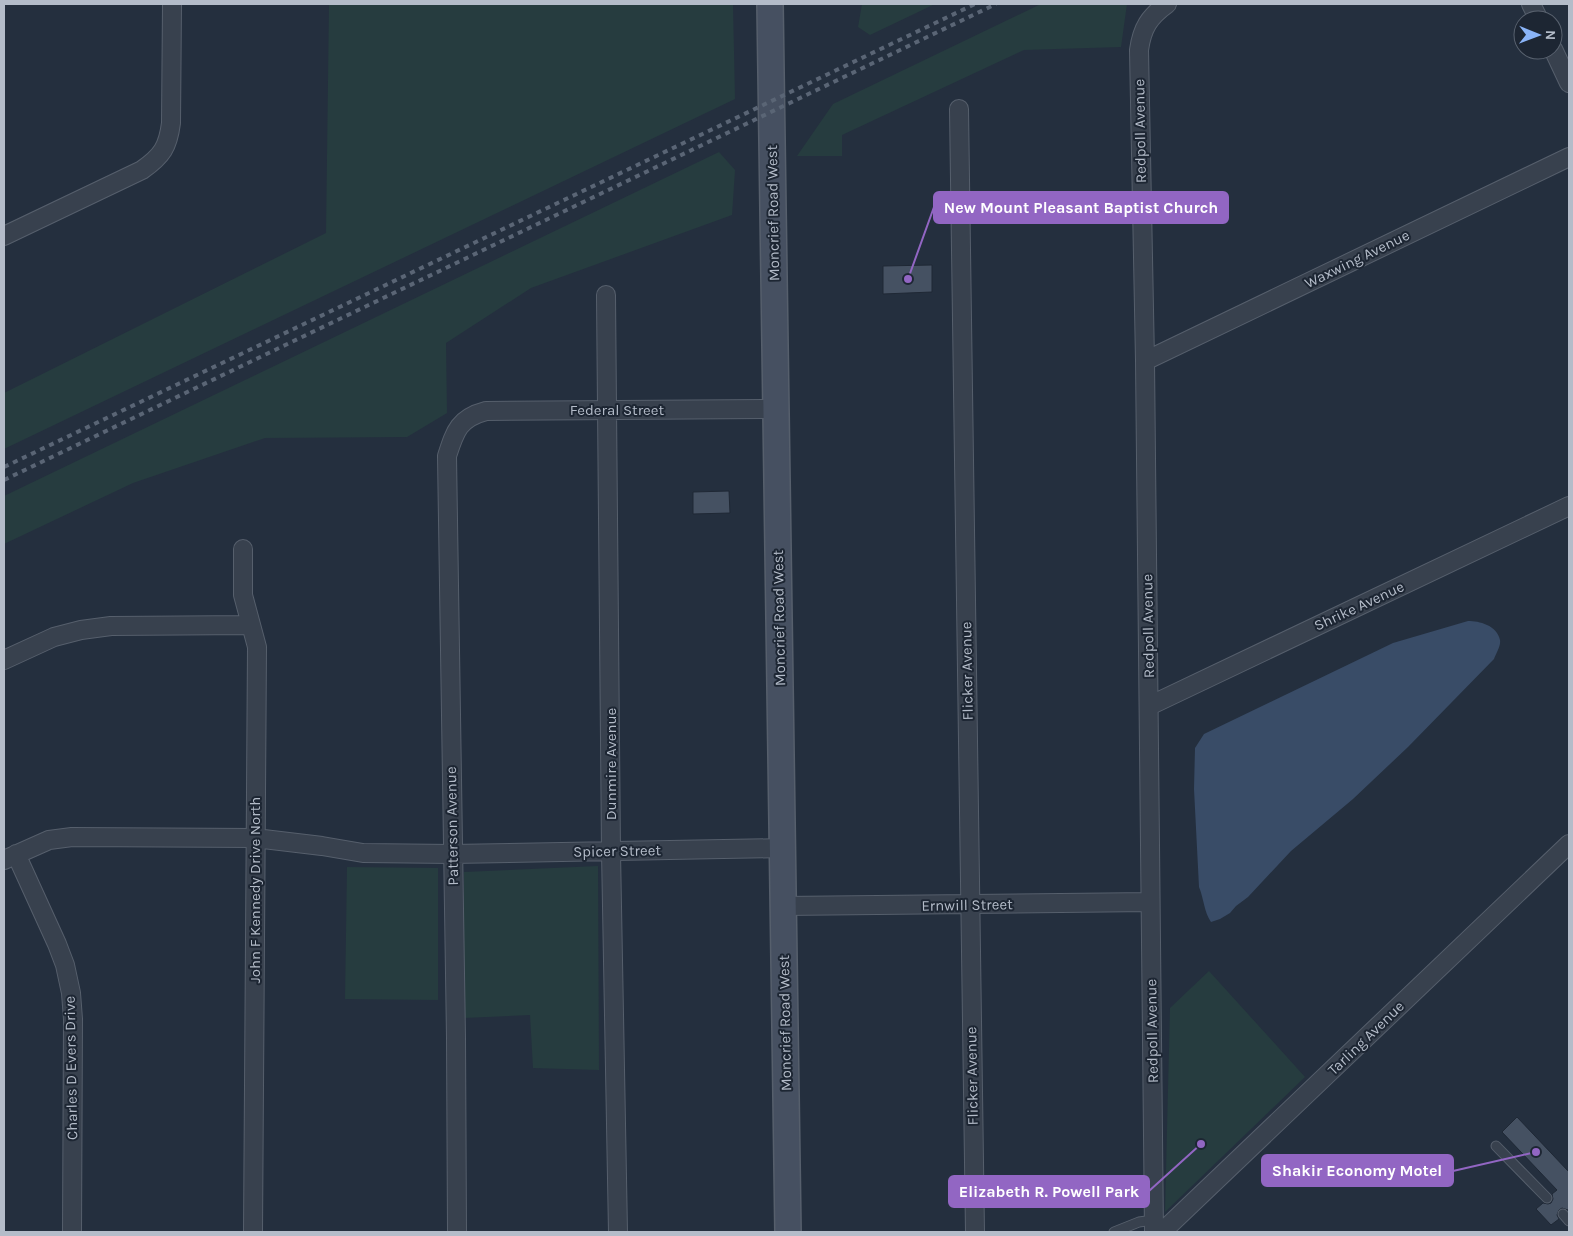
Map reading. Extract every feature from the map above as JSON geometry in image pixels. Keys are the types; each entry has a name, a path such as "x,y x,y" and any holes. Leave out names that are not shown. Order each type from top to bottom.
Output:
{"street":[{"path":"4,236 142,170 154,162 165,149 170,136 171,123 172,4"},
{"name":"Moncrief Road West","path":"770,4 788,1232"},
{"name":"Redpoll Avenue","path":"1157,1228 1150,902 1145,361 1139,50 1141,35 1148,21 1158,10 1168,4"},
{"path":"1558,60 1569,83"},
{"name":"Flicker Avenue","path":"959,109 974,1232"},
{"name":"Waxwing Avenue","path":"1145,361 1569,157"},
{"name":"Dunmire Avenue","path":"606,295 611,852 618,1232"},
{"name":"Federal Street","path":"461,424 473,414 486,412 776,410"},
{"name":"Patterson Avenue","path":"457,1232 447,456 453,437 461,424"},
{"name":"Shrike Avenue","path":"1149,706 1569,506"},
{"name":"John F Kennedy Drive North","path":"243,549 243,594 257,647 253,1232"},
{"path":"4,660 54,637 81,630 111,626 251,625"},
{"name":"Spicer Street","path":"10,857 49,840 60,838 256,838 322,846 363,854 611,852 783,848"},
{"name":"Tarling Avenue","path":"1157,1228 1569,844"},
{"name":"Charles D Evers Drive","path":"10,857 57,944 65,965 70,993 73,1019 72,1232"},
{"name":"Ernwill Street","path":"784,906 1150,902"}],"lane":[{"path":"1496,1146 1547,1198"},
{"path":"1114,1232 1139,1222 1157,1228"}],"green space":[{"path":"329,4 733,4 735,99 4,449 4,393 326,233"},
{"path":"862,4 935,4 870,35 858,27"},
{"path":"1041,4 1127,4 1121,47 1024,50 842,135 842,156 797,156 833,104"},
{"path":"719,152 735,170 732,215 531,288 446,343 447,413 407,437 265,438 133,483 4,544 4,496"},
{"path":"598,866 599,1070 533,1068 530,1015 464,1018 464,872"},
{"path":"347,867 438,868 438,1000 345,999"},
{"path":"1209,971 1305,1077 1165,1212 1170,1008"}],"water":[{"path":"1468,621 1487,625 1498,635 1500,645 1494,659 1408,747 1353,799 1291,851 1248,897 1230,913 1211,922 1199,887 1194,789 1195,748 1204,734 1393,643"}],"building":[{"path":"932,265 932,292 883,294 883,266"},
{"path":"729,491 730,513 693,514 693,492"},
{"path":"1517,1117 1569,1172 1569,1208 1568,1210 1562,1208 1559,1210 1557,1215 1559,1219 1551,1225 1536,1209 1543,1203 1551,1203 1553,1199 1552,1194 1557,1190 1502,1132"}],"railway":[{"path":"4,467 975,4"},
{"path":"4,480 996,4"}],"place":[{"name":"New Mount Pleasant Baptist Church","path":"908,279"},
{"name":"Elizabeth R. Powell Park","path":"1201,1144"},
{"name":"Shakir Economy Motel","path":"1536,1152"}]}
